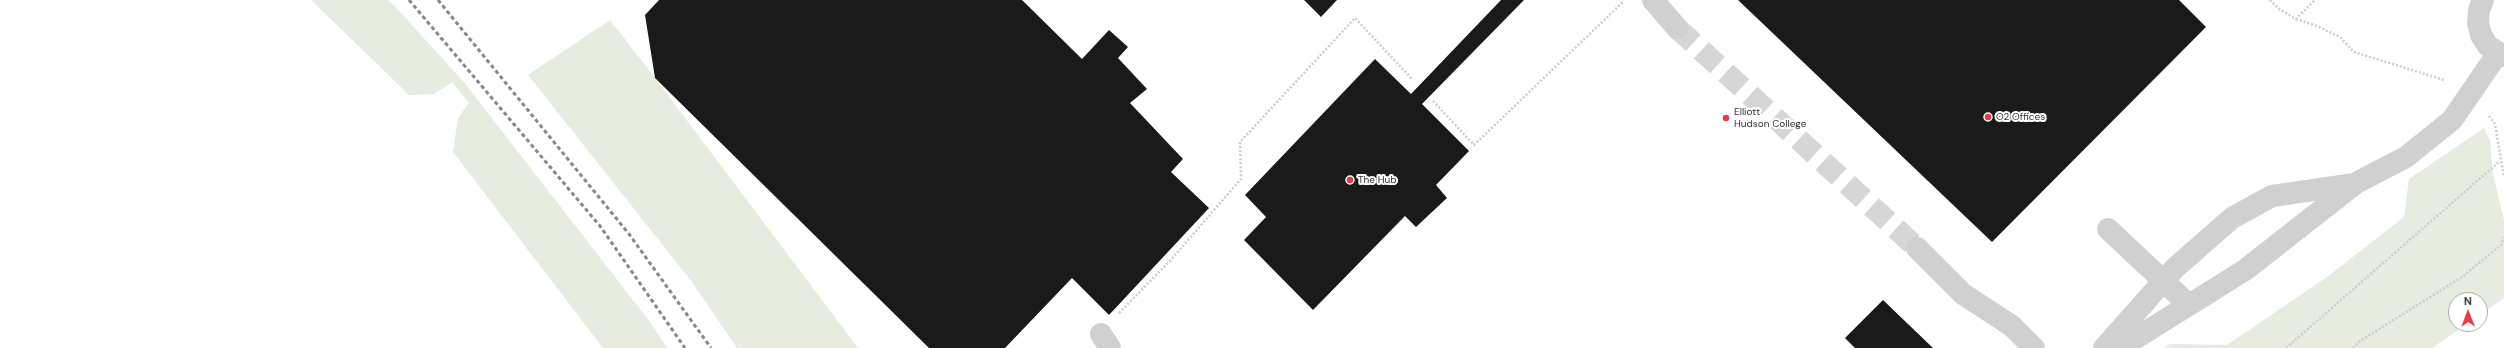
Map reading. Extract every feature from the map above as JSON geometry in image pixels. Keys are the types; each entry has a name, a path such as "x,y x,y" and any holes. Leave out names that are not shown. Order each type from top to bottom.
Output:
{"street":[{"path":"1653,0 1677,28"},
{"path":"2120,348 2245,270 2356,184 2406,157 2452,120 2501,55 2481,35 2478,23 2477,3"},
{"path":"2104,348 2164,280 2232,218 2272,196 2356,184"},
{"path":"2108,229 2189,305"},
{"path":"1917,248 1963,294 2012,326 2034,348"}],"path":[{"path":"1433,101 1474,145 1625,0"},
{"path":"2270,0 2279,9 2296,19 2317,26 2340,37 2354,52 2440,79 2472,94 2495,124 2500,161 2504,177"},
{"path":"2296,19 2315,0"},
{"path":"1105,341 1124,307 1169,262 1241,179 1240,142 1356,18 1413,80"},
{"path":"2286,348 2500,161"},
{"path":"2353,348 2360,341 2462,277 2501,245 2504,237"}],"shaded area":[{"path":"311,0 389,0 463,81 650,322 667,348 603,348 453,152 458,118 469,103 452,82 434,94 409,95"},
{"path":"610,20 858,348 737,348 692,282 528,75"},
{"path":"2484,128 2490,140 2493,174 2504,220 2504,298 2488,309 2488,292 2448,292 2448,332 2455,332 2432,348 2164,348 2170,344 2227,345 2327,277 2404,217 2409,179"}],"building":[{"path":"659,0 1022,0 1082,59 1109,30 1128,47 1118,58 1147,89 1130,103 1183,159 1171,172 1209,208 1109,315 1072,278 1005,348 929,348 655,78 645,15"},
{"path":"1304,0 1337,0 1321,17"},
{"path":"1501,0 1524,0 1422,104 1469,151 1436,185 1447,198 1416,227 1405,216 1313,310 1244,240 1266,217 1245,195 1375,59 1411,94"},
{"name":"O2 Offices","path":"1738,0 2179,0 2206,27 1992,242"},
{"path":"1883,300 1933,348 1855,348 1845,338"}],"tunnel":[{"path":"1677,28 1917,248"}],"railway":[{"path":"409,0 600,226 685,348"},
{"path":"438,0 629,234 711,348"}],"place":[{"name":"O2 Offices","path":"1988,117"},
{"name":"Elliott Hudson College","path":"1726,118"},
{"name":"The Hub","path":"1350,180"}]}
